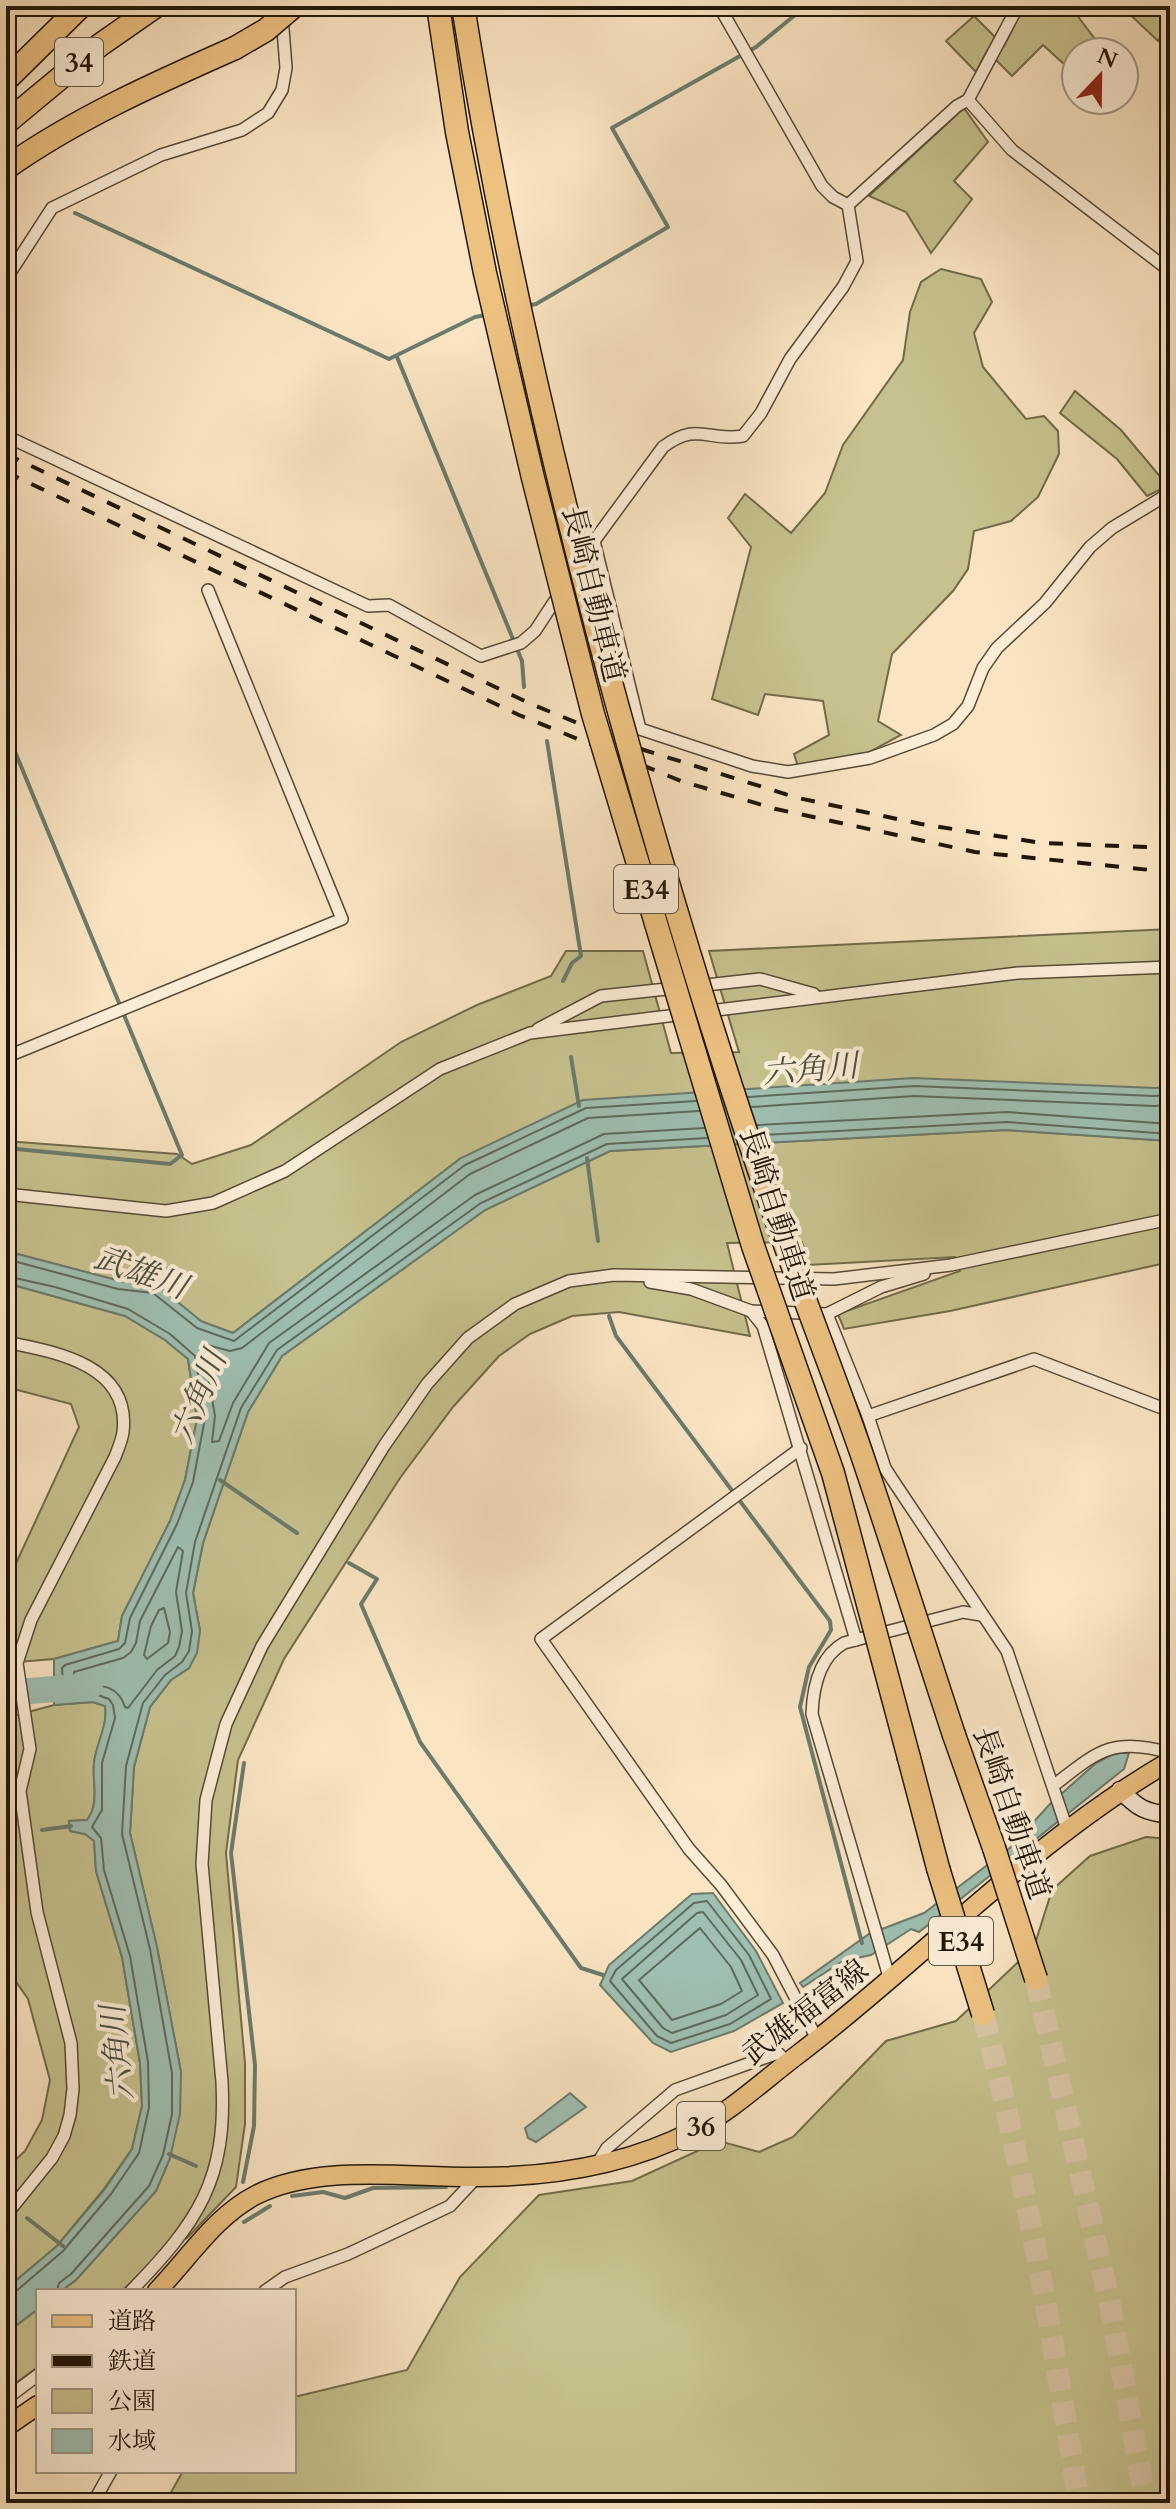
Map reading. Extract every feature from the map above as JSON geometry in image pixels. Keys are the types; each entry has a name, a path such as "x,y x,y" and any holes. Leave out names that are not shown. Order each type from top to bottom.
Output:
{"highway":[{"path":"6,80 81,6"},
{"name":"34","path":"6,123 100,45 156,6"},
{"path":"6,168 70,127 133,93 235,48 266,30 294,6"},
{"name":"長崎自動車道","path":"438,6 457,132 485,273 593,714 753,1246 833,1473 938,1868 983,2014"},
{"name":"長崎自動車道","path":"463,6 483,131 556,470 618,709 690,957 782,1237 860,1450 1036,1979"}],"main road":[{"name":"武雄福富線","path":"159,2289 222,2217 258,2194 310,2178 362,2174 538,2175 597,2165 655,2147 695,2130 890,1980 1066,1825 1170,1761"},
{"path":"6,2427 36,2406"}],"street":[{"path":"6,279 52,208 161,155 242,130 268,113 282,90 286,68 281,6"},
{"path":"719,6 822,186 848,205"},
{"path":"848,205 957,106 968,100 1018,6"},
{"path":"968,100 1012,150 1168,265"},
{"path":"6,436 368,606 389,605 481,656 521,643 535,631 594,541 663,447 678,436 695,432 726,439 743,436 761,413 790,359 843,287 857,261 848,205"},
{"path":"594,541 640,729 752,766 788,772 870,758 934,735 953,724 968,706 983,668 997,648 1045,603 1090,547 1112,528 1170,493"},
{"path":"6,1057 342,919 208,590"},
{"path":"530,1033 1018,973 1170,967"},
{"path":"6,1194 166,1211 213,1203 285,1171 440,1069 530,1033 601,996 760,979 821,996"},
{"path":"133,2289 184,2231 209,2190 221,2149 224,2117 222,2082 202,1864 206,1800 226,1724 262,1646 384,1446 427,1384 468,1338 515,1304 569,1281 614,1275 834,1279 951,1265 1170,1219"},
{"path":"614,1275 691,1289 751,1311 827,1314 881,1287 951,1265"},
{"path":"751,1311 763,1326 856,1640"},
{"path":"827,1314 868,1416 885,1468 1007,1651 1066,1825"},
{"path":"6,1342 52,1352 92,1368 114,1387 121,1407 123,1432 115,1457 31,1620 17,1663 30,1749 20,1791 37,1912 71,2043 73,2089 64,2136 52,2158 6,2215"},
{"path":"868,1416 1034,1359 1170,1411"},
{"path":"801,1448 541,1639 689,1849 721,1885 773,1955 817,2039"},
{"path":"890,1980 812,1714 813,1688 833,1649 963,1612 981,1615"},
{"path":"1054,1789 1096,1752 1115,1747 1147,1746 1170,1753"},
{"path":"1120,1790 1136,1806 1149,1813 1170,1815"},
{"path":"597,2165 607,2148 675,2090 778,2053 787,2062"},
{"path":"268,2289 285,2277 348,2254 450,2206 477,2177"},
{"path":"6,2399 36,2376"},
{"path":"93,2503 110,2473"}],"green space":[{"path":"1024,6 1070,6 1093,36 1060,36 1060,60 1043,45 1012,76 987,51 976,72 946,41 974,16 1004,46"},
{"path":"1121,6 1170,6 1170,23 1158,41"},
{"path":"964,108 988,142 954,181 972,199 931,253 906,212 869,196"},
{"path":"941,269 981,279 992,302 974,333 983,367 1026,419 1044,416 1058,431 1059,454 1038,497 1011,521 974,531 968,569 953,591 892,654 878,721 901,735 864,755 798,766 794,754 829,735 823,701 765,694 758,715 712,699 751,547 728,518 745,494 791,533 825,493 843,445 903,360 910,312 921,282"},
{"path":"1075,391 1121,430 1168,486 1147,496 1117,459 1060,413"},
{"path":"1170,929 1170,1087 461,1158 233,1333 201,1322 157,1285 120,1281 6,1251 6,1141 177,1154 192,1164 251,1145 401,1042 477,1005 551,976 566,951 643,951 671,1053 739,1052 709,951"},
{"path":"1006,1130 1170,1141 1170,1262 950,1311 844,1329 838,1314 960,1271 955,1257 808,1265 802,1242 727,1243 750,1336 619,1312 572,1316 530,1334 499,1356 453,1407 400,1478 284,1659 238,1760 226,1853 245,2063 245,2124 236,2187 187,2238 173,2241 124,2289 64,2289 76,2280 156,2191 170,2158 181,2072 157,1948 130,1833 134,1767 150,1707 171,1680 189,1668 200,1631 193,1593 203,1543 248,1412 282,1356 485,1210 610,1151"},
{"path":"6,1283 125,1316 165,1340 188,1359 197,1419 185,1480 170,1521 122,1616 118,1641 54,1659 6,1663 6,1585 79,1427 71,1404 6,1387"},
{"path":"93,1702 105,1706 106,1713 94,1763 93,1807 87,1820 69,1821 70,1831 85,1834 94,1840 96,1871 122,1957 140,2063 142,2106 132,2149 104,2189 57,2246 6,2289 6,2169 25,2151 42,2120 50,2080 28,1999 12,1976 6,1948 6,1718 54,1705"},
{"path":"1146,1837 1170,1839 1170,2503 165,2503 182,2473 296,2473 296,2397 407,2370 460,2277 539,2195 632,2181 719,2141 759,2152 793,2137 886,2041 956,2021 1034,1947 1052,1890 1090,1856"},
{"path":"36,2310 36,2368 6,2390 6,2333"}],"water":[{"name":"六角川","path":"913,1078 1170,1087 1170,1141 1006,1130 610,1151 485,1210 282,1356 248,1412 203,1543 193,1593 200,1631 197,1653 189,1668 171,1680 150,1707 134,1767 130,1833 157,1947 181,2072 180,2114 170,2158 156,2191 76,2280 64,2289 36,2289 36,2310 6,2333 6,2289 57,2246 105,2189 132,2149 142,2106 140,2063 122,1957 96,1871 94,1841 85,1834 70,1831 69,1821 87,1820 93,1807 94,1763 105,1721 105,1706 93,1702 54,1705 54,1659 118,1641 122,1616 170,1521 185,1480 197,1419 188,1359 165,1340 125,1316 6,1283 6,1251 120,1281 157,1285 201,1321 233,1333 461,1158 583,1100"},
{"path":"1115,1753 1129,1753 1124,1769 919,1932 911,1929 871,1955 843,1961 803,1987 800,1983 869,1934 924,1913 1011,1847 1049,1805 1096,1763"},
{"path":"713,1893 756,1951 783,2003 734,2031 671,2052 653,2043 600,1985 609,1965 692,1894"},
{"path":"570,2093 586,2107 536,2142 528,2138 525,2128"}],"waterway":[{"path":"526,306 536,304 668,227 612,128 756,47 806,6"},
{"path":"75,213 389,359 475,317 486,315"},
{"path":"397,357 522,661 524,687"},
{"path":"6,730 182,1155 170,1164 6,1148"},
{"path":"547,741 581,956 572,963 563,981"},
{"path":"571,1057 579,1106"},
{"path":"587,1158 598,1241"},
{"path":"609,1316 616,1336 830,1621 831,1630 809,1667 800,1707 862,1943"},
{"path":"220,1480 297,1533"},
{"path":"349,1563 377,1579 361,1604 420,1742 581,1968 603,1975"},
{"path":"6,1693 90,1686"},
{"path":"243,2182 254,2126 255,2065 231,1853 244,1763"},
{"path":"42,1830 71,1826"},
{"path":"169,2154 196,2166"},
{"path":"292,2196 323,2192 345,2198 373,2188 446,2187"},
{"path":"244,2222 270,2206"},
{"path":"27,2218 63,2246"}],"tunnel":[{"path":"1036,1979 1109,2300 1146,2503"},
{"path":"983,2014 1037,2257 1079,2503"}],"railway":[{"path":"6,454 531,704 644,750 798,798 921,824 1042,843 1170,848"},
{"path":"6,472 519,715 681,781 776,809 975,852 1170,872"}],"water label":[{"name":"武雄川","path":"141,1272"}]}
